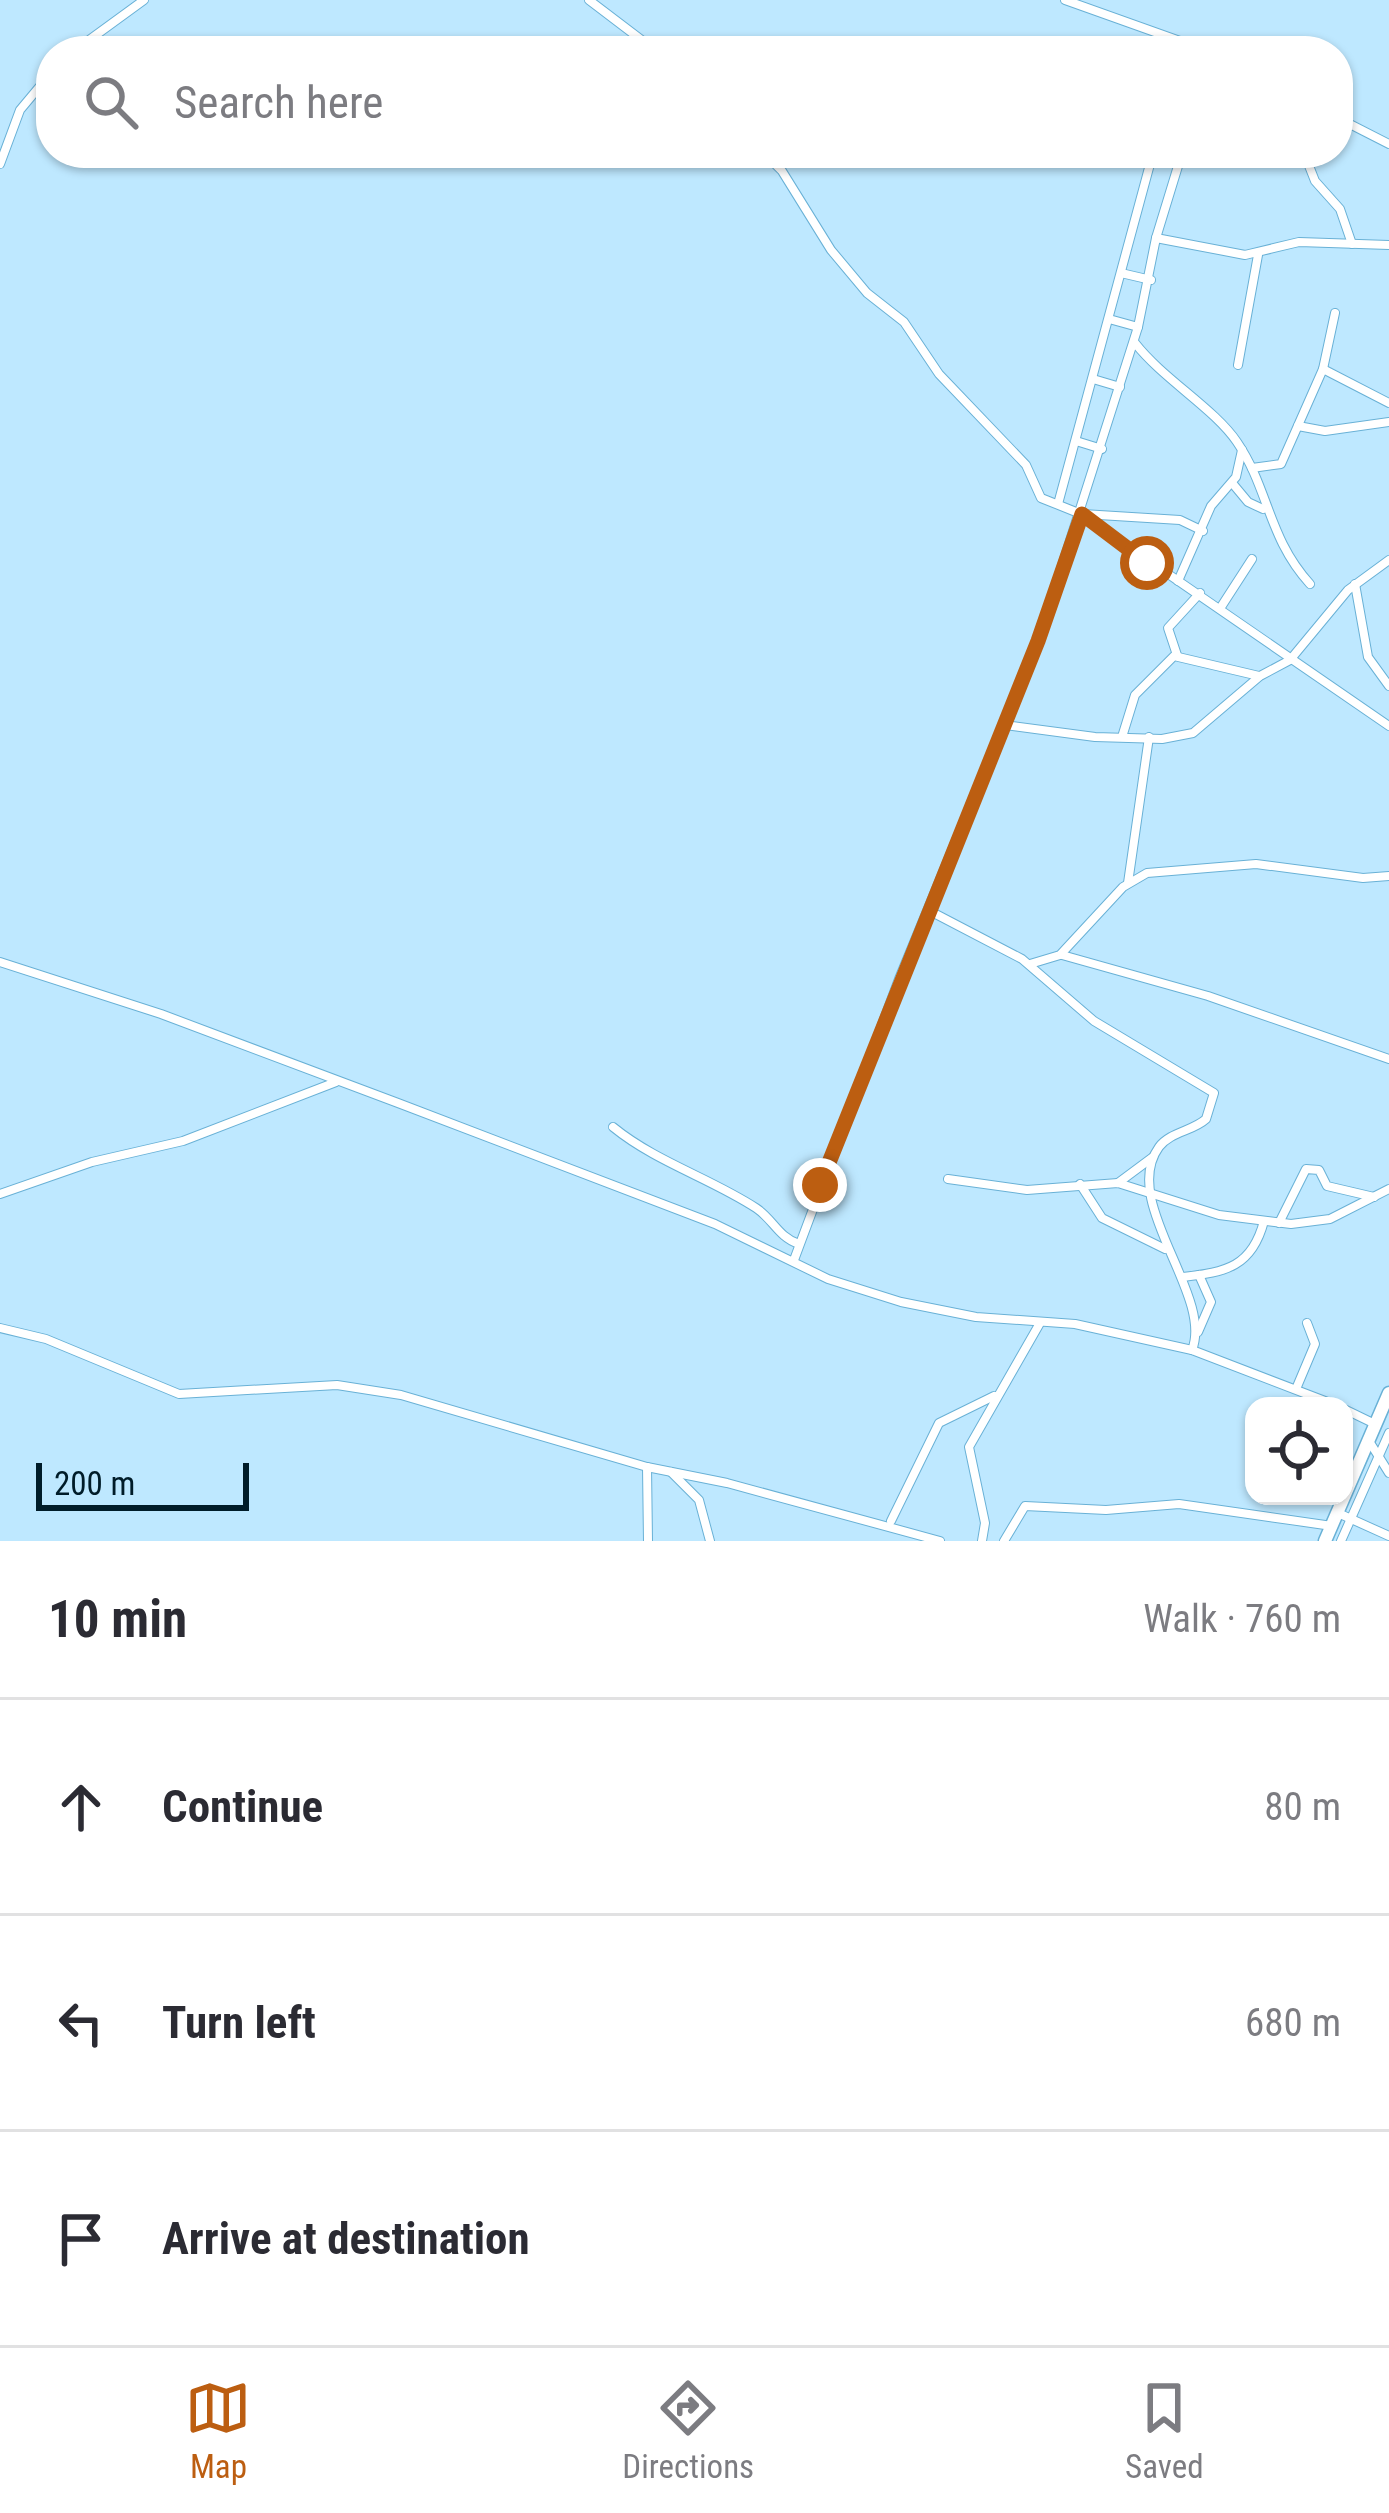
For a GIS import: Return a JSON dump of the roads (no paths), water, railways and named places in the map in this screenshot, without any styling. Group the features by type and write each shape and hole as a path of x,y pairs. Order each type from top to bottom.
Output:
{"highway":[{"path":"1325,1541 1389,1393"}],"street":[{"path":"95,36 144,0"},
{"path":"589,0 636,36"},
{"path":"1065,0 1166,36"},
{"path":"0,164 20,110 36,91"},
{"path":"1353,126 1389,144"},
{"path":"778,168 830,250 867,292 904,322 947,385 1026,465 1034,490 1082,514 1222,607 1290,660 1389,726"},
{"path":"1058,504 1149,168"},
{"path":"794,1260 928,910 1005,725 1082,514 1151,280 1156,238 1177,168"},
{"path":"1311,168 1318,185 1340,209 1352,245"},
{"path":"1156,238 1258,255 1299,242 1389,244"},
{"path":"1238,365 1258,255"},
{"path":"1121,273 1151,280"},
{"path":"1252,468 1281,464 1323,369 1335,313"},
{"path":"1109,319 1138,327"},
{"path":"1134,341 1242,450 1286,556 1310,584"},
{"path":"1323,369 1389,403"},
{"path":"1093,379 1120,387"},
{"path":"1298,426 1332,431 1389,422"},
{"path":"1076,441 1102,449"},
{"path":"1178,581 1211,506 1233,484 1242,450"},
{"path":"1233,484 1248,502 1264,509"},
{"path":"1064,487 1085,496"},
{"path":"1082,514 1180,520 1203,531"},
{"path":"1222,607 1252,559"},
{"path":"1005,725 1122,737 1175,737 1206,727 1260,676 1290,660 1355,584 1389,560"},
{"path":"1355,584 1368,658 1389,686"},
{"path":"1177,655 1168,628 1200,593"},
{"path":"1122,737 1135,694 1177,655"},
{"path":"1177,655 1260,676"},
{"path":"1128,883 1149,737"},
{"path":"1030,964 1060,955 1128,883 1147,873 1240,864 1363,878 1389,876"},
{"path":"928,910 1030,964 1094,1021 1214,1094 1201,1125 1168,1139 1118,1183"},
{"path":"1060,955 1208,996 1389,1059"},
{"path":"0,962 161,1014 715,1224 828,1279 901,1302 1080,1325 1192,1351 1316,1397"},
{"path":"0,1195 92,1162 170,1145 338,1081"},
{"path":"613,1127 681,1170 758,1209 782,1237 799,1244"},
{"path":"1154,1156 1153,1191 1167,1250 1183,1277 1198,1334"},
{"path":"1279,1223 1306,1169 1319,1170 1328,1186 1374,1197"},
{"path":"948,1179 1028,1190 1118,1183 1219,1216 1279,1223 1330,1219 1389,1190"},
{"path":"1080,1184 1102,1219 1167,1250"},
{"path":"1183,1277 1242,1263 1254,1249 1264,1222"},
{"path":"1192,1351 1211,1303 1198,1275"},
{"path":"982,1541 985,1523 969,1450 1040,1322"},
{"path":"1296,1389 1315,1344 1307,1323"},
{"path":"0,1328 46,1339 179,1394 347,1385 401,1395 647,1467 940,1541"},
{"path":"891,1521 939,1423 997,1395"},
{"path":"1353,1413 1376,1424"},
{"path":"1340,1541 1389,1433"},
{"path":"1369,1440 1389,1473"},
{"path":"647,1467 648,1541"},
{"path":"670,1470 699,1500 710,1541"},
{"path":"1004,1541 1015,1514 1025,1506 1106,1510 1179,1504 1353,1520 1389,1536"}]}
